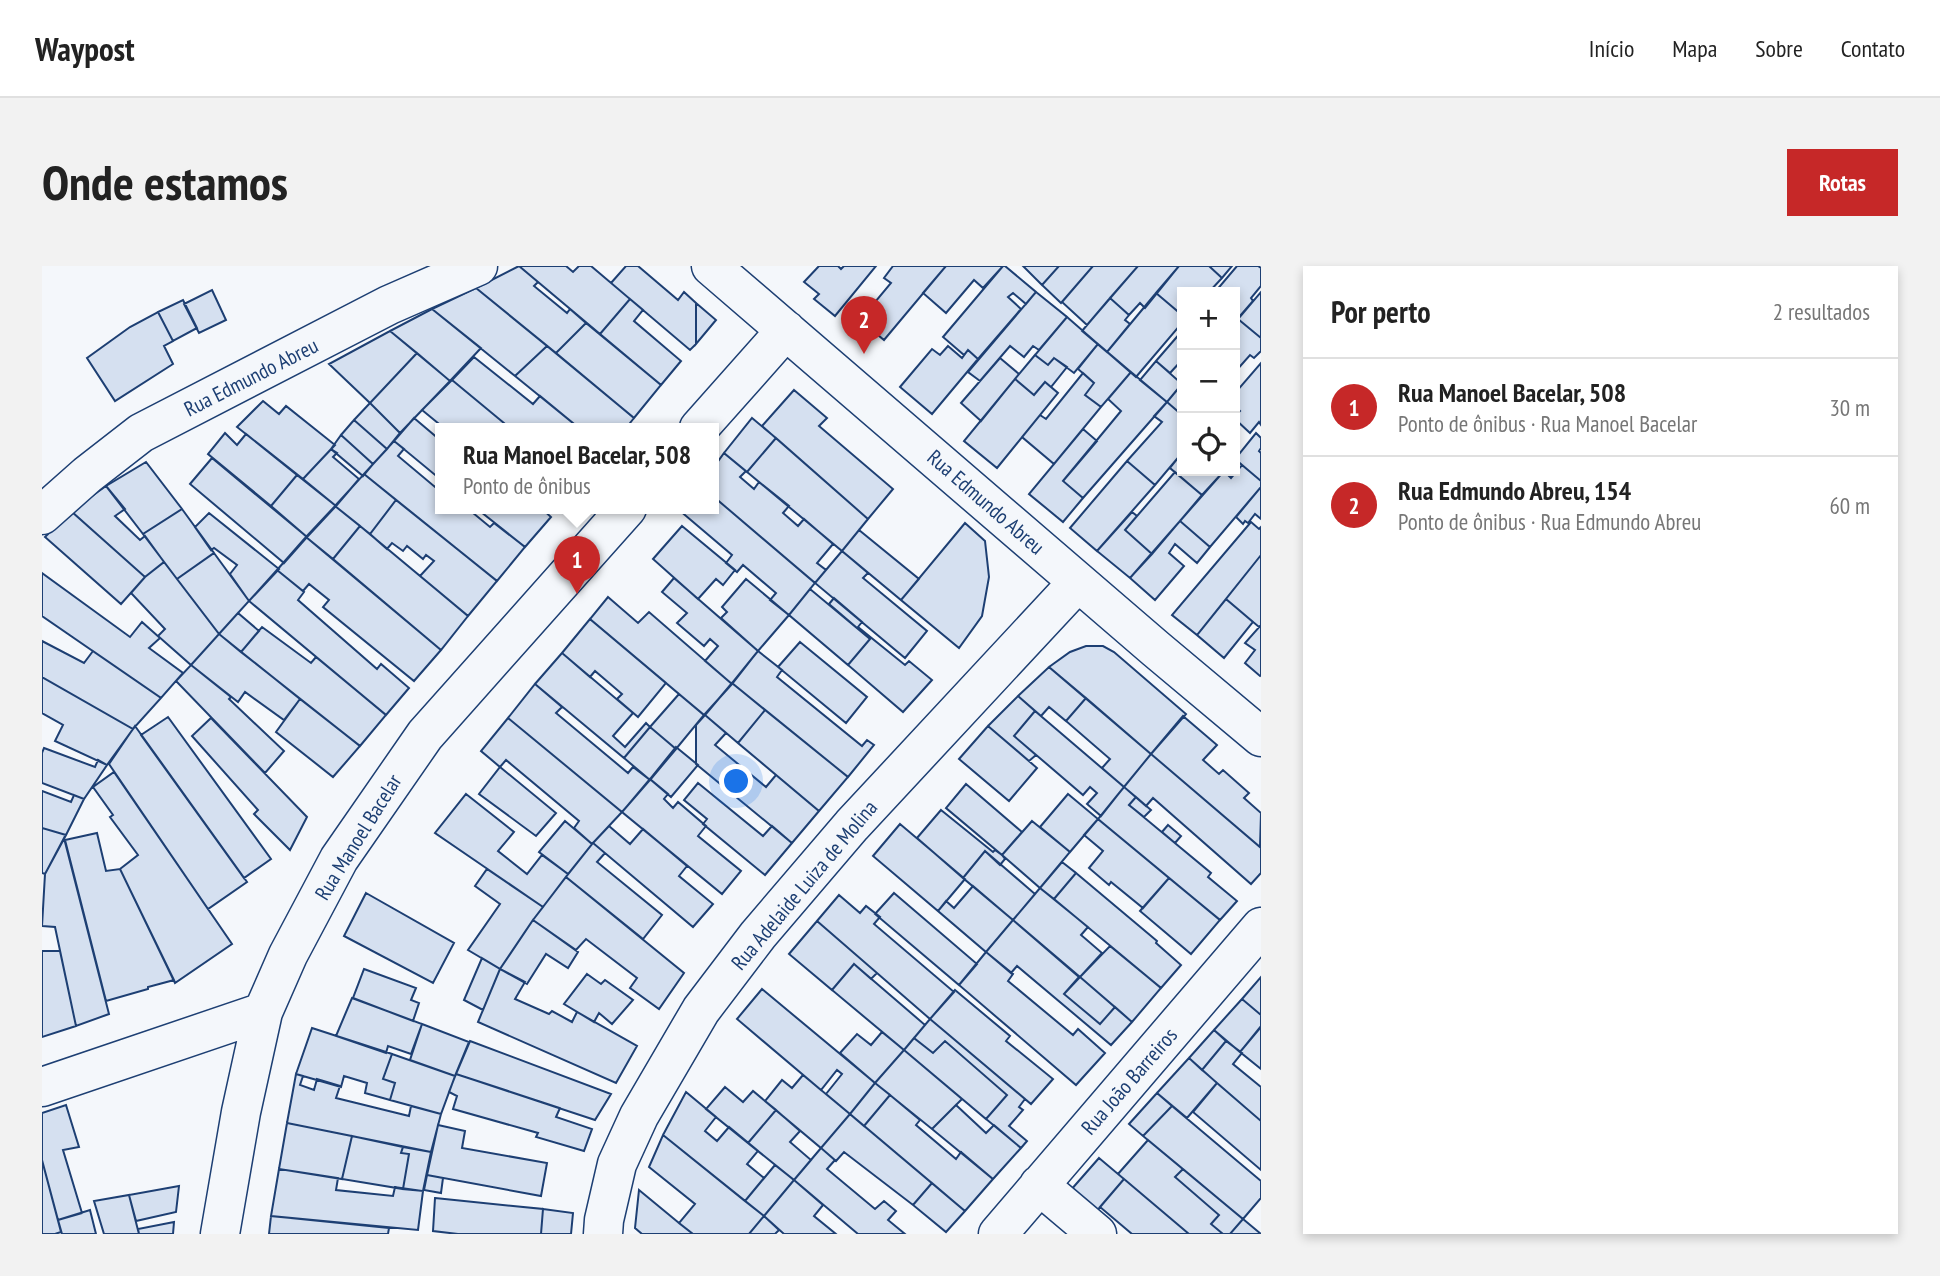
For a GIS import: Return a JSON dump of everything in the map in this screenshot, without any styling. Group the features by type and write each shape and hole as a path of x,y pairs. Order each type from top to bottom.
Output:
{"street":[{"name":"Rua Edmundo Abreu","path":"42,515 87,475 141,433 389,305 478,266"},
{"name":"Rua Edmundo Abreu","path":"711,266 1261,737"},
{"path":"703,423 786,330"},
{"name":"Rua Manoel Bacelar","path":"220,1234 241,1112 263,1012 288,955 339,859 425,735 622,514"},
{"name":"Rua Adelaide Luiza de Molina","path":"603,1234 617,1164 639,1116 701,1010 758,935 852,825 1078,582"},
{"name":"Rua João Barreiros","path":"998,1234 1261,927"},
{"path":"42,1087 263,1012"},
{"path":"1039,1185 1097,1234"}],"building":[{"path":"519,266 566,266 573,272 579,266 591,266 630,299 600,334"},
{"path":"519,266 538,282 534,286 567,313 570,309 586,323 556,353 476,288"},
{"path":"626,266 638,266 678,300 684,292 696,303 696,344 690,350 611,283"},
{"path":"819,266 838,266 841,269 844,266 876,266 835,316 814,299 819,294 804,282"},
{"path":"893,266 946,266 884,340 860,320 891,283 884,278"},
{"path":"946,266 1003,266 983,288 974,280 946,313 923,293"},
{"path":"1003,266 1036,292 1026,304 1013,293 1008,297 1021,309 978,359 968,350 964,355 943,337"},
{"path":"1023,266 1059,266 1042,285"},
{"path":"1059,266 1093,266 1061,303 1042,285"},
{"path":"1093,266 1138,266 1087,325 1062,302"},
{"path":"1138,266 1179,266 1145,308 1140,303 1129,315 1110,298"},
{"path":"1179,266 1209,266 1222,278 1214,287 1177,287 1177,311 1156,293"},
{"path":"1209,266 1232,266 1222,278"},
{"path":"1237,266 1261,268 1261,286 1240,316 1240,287 1219,287"},
{"path":"476,288 547,346 515,376 432,309"},
{"path":"212,290 226,320 199,333 184,304"},
{"path":"1036,292 1067,317 1039,350 1033,346 1024,357 1010,346 980,381 968,372"},
{"path":"1261,292 1261,338 1240,321 1240,317"},
{"path":"1156,293 1177,311 1177,329 1136,377 1107,352"},
{"path":"1110,298 1129,315 1125,320 1130,324 1107,352 1082,331"},
{"path":"630,299 643,310 634,321 681,361 661,385 600,334"},
{"path":"183,300 197,328 173,341 158,312"},
{"path":"696,303 716,320 696,344"},
{"path":"432,309 481,348 450,381 390,331"},
{"path":"158,312 173,341 164,346 173,364 115,401 87,358 130,327"},
{"path":"1067,317 1098,344 1074,373 1054,358 1048,365 1035,355"},
{"path":"1240,321 1261,338 1261,351 1254,358 1250,355 1240,366"},
{"path":"586,323 661,385 634,418 556,353"},
{"path":"390,331 417,353 370,403 329,364"},
{"path":"1177,337 1177,365 1170,373 1156,361"},
{"path":"1098,344 1131,372 1101,407 1085,395 1094,383 1078,369"},
{"path":"547,346 634,418 630,423 573,423 515,376"},
{"path":"948,346 962,358 968,350 978,359 932,414 900,387 932,349 940,355"},
{"path":"417,353 450,381 400,433 370,403"},
{"path":"1035,355 1048,365 1054,358 1067,367 1051,387 1045,382 1034,395 1015,379"},
{"path":"474,357 533,404 540,396 573,423 504,423 452,380"},
{"path":"1000,358 1019,374 981,421 961,403"},
{"path":"1156,361 1177,380 1177,390 1167,402 1140,380"},
{"path":"1261,363 1261,425 1259,422 1250,433 1240,424 1240,387"},
{"path":"1131,372 1167,402 1083,498 1063,481 1121,411 1108,399"},
{"path":"1083,373 1094,383 1085,395 1101,407 1054,464 1022,437 1040,415 1046,419"},
{"path":"1015,379 1034,395 1045,382 1058,393 997,468 964,441"},
{"path":"452,380 504,423 438,423 422,410"},
{"path":"794,390 827,418 819,426 893,489 868,519 762,426"},
{"path":"1177,390 1177,411 1167,402"},
{"path":"263,401 279,414 286,406 335,445 303,479 237,427"},
{"path":"1167,402 1177,411 1177,459 1155,485 1127,461 1162,422 1154,416"},
{"path":"370,403 400,433 387,449 354,420"},
{"path":"414,418 435,436 435,475 394,441"},
{"path":"752,418 776,438 747,472 724,453"},
{"path":"354,420 387,449 373,464 341,435"},
{"path":"1083,429 1097,441 1063,481 1083,498 1063,522 1029,494"},
{"path":"225,433 237,445 246,434 297,475 271,506 208,454"},
{"path":"1256,433 1261,438 1261,481 1240,463 1240,453"},
{"path":"341,435 373,464 363,476 331,449"},
{"path":"776,438 868,519 842,551 747,472"},
{"path":"394,441 404,449 398,456 435,487 435,514 474,514 490,527 494,523 525,547 497,581 364,474"},
{"path":"331,449 337,453 333,457 359,479 336,506 303,479"},
{"path":"724,453 746,471 740,477 754,489 759,482 789,506 783,513 798,526 804,519 833,544 817,563 826,570 815,583 719,501 719,460"},
{"path":"212,458 307,537 284,563 190,484"},
{"path":"1177,459 1177,474 1170,468"},
{"path":"1127,461 1155,485 1097,551 1070,528"},
{"path":"146,462 182,509 143,534 106,486"},
{"path":"1242,465 1261,481 1261,487 1210,547 1180,521 1220,476 1240,476"},
{"path":"1175,472 1202,495 1152,554 1125,530"},
{"path":"364,474 396,500 370,534 335,506"},
{"path":"297,475 336,506 307,537 271,506"},
{"path":"1179,476 1219,476 1202,495"},
{"path":"106,486 125,509 115,516 140,540 145,536 164,562 145,577 71,511"},
{"path":"1261,487 1261,519 1255,514 1248,523 1245,521 1243,524 1236,517"},
{"path":"396,500 497,581 468,616 420,576 434,561 426,555 423,559 407,546 403,551 392,543 387,549 370,534"},
{"path":"719,501 815,583 789,615 770,600 776,593 743,565 737,572 726,563 732,555 684,514 719,514"},
{"path":"335,506 360,526 333,559 306,537"},
{"path":"182,509 214,553 177,579 143,534"},
{"path":"71,511 145,577 121,604 45,537"},
{"path":"1132,512 1137,516 1125,530 1152,554 1130,578 1097,551"},
{"path":"209,513 279,569 249,601 230,574 237,565 214,548 211,550 195,527"},
{"path":"484,514 548,514 551,517 525,547"},
{"path":"1180,521 1210,547 1197,563 1175,544 1169,553 1184,566 1155,600 1130,578"},
{"path":"1251,522 1259,529 1261,527 1261,555 1197,635 1172,615"},
{"path":"965,523 985,541 989,577 982,616 959,648 901,600"},
{"path":"360,526 468,616 441,650 333,559"},
{"path":"682,526 735,570 723,585 716,579 698,599 653,559"},
{"path":"859,530 919,579 901,600 842,551"},
{"path":"306,537 441,650 414,681 323,607 329,600 309,584 303,591 277,570"},
{"path":"842,551 868,573 863,578 927,631 905,658 815,583"},
{"path":"214,553 249,601 219,634 177,579"},
{"path":"1261,555 1261,625 1259,627 1226,599"},
{"path":"164,562 219,634 191,665 158,636 165,629 131,593"},
{"path":"277,570 304,592 298,600 377,669 381,664 409,688 386,715 249,601"},
{"path":"42,573 130,637 142,622 160,638 149,648 183,673 161,698 42,616"},
{"path":"674,578 758,651 732,684 705,661 718,646 710,639 704,646 677,623 687,613 662,592"},
{"path":"746,579 789,615 758,651 721,618 727,612 722,607"},
{"path":"810,589 870,639 848,665 789,615"},
{"path":"608,597 638,623 649,612 732,684 704,715 590,619"},
{"path":"834,598 862,622 858,627 905,665 909,661 932,680 903,712 848,665 870,639 829,604"},
{"path":"1226,599 1253,622 1224,658 1197,635"},
{"path":"238,613 259,631 241,652 219,634"},
{"path":"590,619 666,683 638,717 617,699 622,694 595,671 590,677 562,653"},
{"path":"1261,625 1260,676 1245,663 1255,650 1245,643"},
{"path":"262,627 311,663 316,657 386,715 360,746 241,652"},
{"path":"219,634 300,699 284,720 245,692 238,702 191,665"},
{"path":"42,641 84,663 93,651 161,698 133,729 42,677"},
{"path":"800,642 867,697 846,723 778,667"},
{"path":"1086,646 1103,646 1114,652 1186,714 1151,754 1049,667 1070,652"},
{"path":"758,651 782,670 777,677 862,746 867,740 874,745 848,777 732,683"},
{"path":"562,653 633,713 613,736 625,747 646,723 650,727 624,758 535,684"},
{"path":"191,665 231,697 229,699 284,751 265,773 176,681"},
{"path":"1049,667 1086,698 1066,721 1049,707 1041,716 1018,696"},
{"path":"42,677 133,729 107,765 55,741 63,725 42,713"},
{"path":"732,683 765,710 738,743 705,715"},
{"path":"535,684 562,707 556,713 628,773 633,767 650,780 622,812 508,718"},
{"path":"679,694 704,715 676,749 650,727"},
{"path":"1018,696 1035,711 1014,736 1036,755 1029,761 988,726"},
{"path":"1086,698 1151,754 1124,787 1102,768 1110,759 1066,721"},
{"path":"300,699 360,746 333,777 276,732"},
{"path":"765,710 848,777 819,811 738,743"},
{"path":"1035,711 1124,787 1101,816 1087,804 1097,793 1090,787 1083,795 1014,736"},
{"path":"705,715 726,733 715,745 766,787 776,775 819,811 792,843 696,764 696,725"},
{"path":"1183,716 1217,745 1203,760 1219,774 1223,770 1249,793 1244,798 1261,813 1260,847 1151,754"},
{"path":"168,717 271,859 244,878 141,735"},
{"path":"211,718 307,817 290,850 254,814 258,810 192,736"},
{"path":"508,718 622,812 592,844 574,828 579,821 506,760 500,767 481,751"},
{"path":"135,726 247,882 208,909 109,764"},
{"path":"988,726 1037,768 1009,801 959,759"},
{"path":"650,727 676,749 650,780 624,758"},
{"path":"676,747 698,765 671,797 650,779"},
{"path":"44,748 95,767 98,760 107,765 84,799 42,783"},
{"path":"1151,754 1261,848 1261,873 1251,884 1153,798 1146,806 1124,787"},
{"path":"500,767 556,813 536,836 479,794"},
{"path":"114,772 232,944 175,983 120,869 138,855 110,817 113,815 93,787"},
{"path":"650,779 668,794 664,799 673,808 678,802 706,826 698,836 741,871 722,894 622,812"},
{"path":"698,783 763,836 772,826 792,843 765,875 703,824 707,819 684,800"},
{"path":"966,784 1022,832 1002,855 946,808"},
{"path":"1124,787 1136,797 1129,805 1211,873 1208,877 1237,901 1220,920 1098,819"},
{"path":"42,791 71,802 74,795 84,799 66,835 42,828"},
{"path":"466,794 514,832 498,851 527,874 542,855 568,874 543,907 435,833"},
{"path":"1068,794 1098,819 1070,852 1040,827"},
{"path":"1136,797 1151,810 1144,817 1129,805"},
{"path":"941,810 993,852 995,850 1002,855 1005,859 1000,865 985,851 963,878 917,838"},
{"path":"1098,819 1169,878 1143,908 1089,868 1103,851 1084,835"},
{"path":"565,821 592,844 568,874 539,852"},
{"path":"1032,821 1070,852 1040,888 1002,855"},
{"path":"900,824 965,879 938,911 873,856"},
{"path":"1168,825 1181,836 1175,843 1162,832"},
{"path":"609,826 630,844 643,829 687,866 679,876 713,904 693,927 593,843"},
{"path":"42,828 66,835 45,874 42,873"},
{"path":"97,833 106,871 120,869 174,980 106,1001 65,840"},
{"path":"64,838 109,1014 76,1026 55,927 42,926 45,874"},
{"path":"593,843 605,853 597,862 662,915 643,939 566,877"},
{"path":"985,851 1035,894 1013,920 963,878"},
{"path":"1062,862 1076,873 1054,899 1040,888"},
{"path":"487,869 543,907 500,969 468,950 500,904 475,886"},
{"path":"1076,873 1157,941 1156,943 1181,965 1161,988 1054,899"},
{"path":"566,877 684,973 659,1009 630,988 637,978 586,939 576,950 533,920"},
{"path":"1169,878 1220,920 1191,954 1140,911"},
{"path":"973,886 1013,920 986,952 938,911 946,901 954,908"},
{"path":"1040,888 1088,927 1081,935 1102,953 1080,977 1013,920"},
{"path":"366,893 454,943 433,983 344,936"},
{"path":"894,893 977,964 959,985 875,914"},
{"path":"839,895 860,913 866,906 880,917 874,924 954,992 930,1019 817,921"},
{"path":"533,920 578,952 568,968 546,954 527,984 500,969"},
{"path":"1013,920 1079,977 1064,994 1100,1024 1115,1007 1132,1022 1111,1045 1017,966 1011,973 986,952"},
{"path":"817,921 877,973 871,979 854,964 832,990 789,954"},
{"path":"1110,946 1161,988 1132,1022 1080,977"},
{"path":"42,951 60,951 76,1026 42,1037"},
{"path":"986,952 1013,974 1008,981 1073,1035 1078,1029 1105,1053 1076,1085 959,985"},
{"path":"482,958 500,969 483,1010 464,1000"},
{"path":"854,964 925,1025 904,1050 832,990"},
{"path":"364,969 416,988 411,1000 419,1003 413,1021 353,998"},
{"path":"500,969 525,982 515,999 549,1014 552,1011 572,1022 577,1012 637,1046 616,1083 478,1022"},
{"path":"587,974 601,984 605,980 633,1000 612,1024 599,1013 594,1022 564,1004"},
{"path":"1080,977 1115,1007 1100,1024 1064,994"},
{"path":"1261,977 1261,1015 1242,999"},
{"path":"762,989 875,1083 850,1114 826,1094 842,1074 837,1070 821,1090 737,1019"},
{"path":"955,990 1010,1036 1006,1041 1053,1079 1031,1104 930,1019"},
{"path":"352,998 422,1024 411,1054 388,1046 386,1053 336,1036"},
{"path":"1242,999 1261,1015 1261,1027 1240,1052 1214,1030"},
{"path":"930,1019 1025,1099 1019,1107 1023,1110 1009,1126 1027,1141 1021,1148 986,1119 1007,1095 945,1041 933,1053 914,1038"},
{"path":"422,1024 469,1042 455,1076 410,1060"},
{"path":"1261,1026 1261,1069 1240,1052"},
{"path":"312,1028 392,1054 383,1079 395,1083 390,1100 365,1093 367,1083 344,1076 341,1087 296,1074"},
{"path":"1214,1030 1226,1041 1202,1070 1189,1058"},
{"path":"882,1032 904,1050 875,1083 840,1053 857,1034 871,1045"},
{"path":"914,1038 933,1053 945,1041 1007,1095 986,1119 904,1050"},
{"path":"470,1041 611,1094 595,1120 456,1074"},
{"path":"1226,1041 1242,1053 1233,1064 1261,1087 1261,1121 1202,1070"},
{"path":"904,1050 962,1099 932,1129 875,1083"},
{"path":"392,1054 455,1076 441,1114 390,1100 395,1083 383,1079"},
{"path":"1189,1058 1217,1083 1187,1118 1157,1093"},
{"path":"296,1074 303,1076 300,1085 314,1090 317,1079 340,1086 336,1098 409,1116 411,1106 441,1114 431,1152 287,1123"},
{"path":"456,1074 560,1108 556,1117 592,1129 584,1151 536,1137 538,1133 453,1109 457,1096 449,1092"},
{"path":"803,1075 850,1114 821,1148 765,1101 782,1080 792,1088"},
{"path":"875,1083 890,1095 864,1126 850,1114"},
{"path":"1217,1083 1261,1121 1261,1170 1193,1112"},
{"path":"725,1087 743,1102 753,1091 776,1110 748,1143 706,1109"},
{"path":"686,1092 716,1117 705,1131 717,1141 729,1127 758,1151 747,1164 764,1178 745,1201 663,1135"},
{"path":"1157,1093 1172,1106 1143,1136 1129,1124"},
{"path":"890,1095 920,1120 916,1125 956,1159 961,1152 993,1179 965,1211 864,1126"},
{"path":"66,1105 79,1147 63,1150 82,1213 58,1220 42,1160 42,1113"},
{"path":"956,1105 986,1133 994,1125 1021,1148 993,1179 932,1129"},
{"path":"1172,1106 1261,1181 1261,1198 1243,1219 1143,1136"},
{"path":"776,1110 800,1131 790,1142 811,1160 794,1180 748,1143"},
{"path":"850,1114 932,1183 913,1205 844,1152 836,1161 821,1148"},
{"path":"287,1123 352,1136 342,1179 279,1169"},
{"path":"438,1125 465,1131 462,1148 547,1163 541,1196 427,1175"},
{"path":"663,1135 764,1216 749,1234 693,1234 679,1223 695,1204 649,1167"},
{"path":"352,1136 403,1147 401,1153 409,1154 403,1189 342,1179"},
{"path":"1148,1140 1183,1169 1175,1177 1219,1215 1211,1224 1223,1234 1189,1234 1118,1174"},
{"path":"403,1147 431,1152 423,1191 403,1189 409,1154 401,1153"},
{"path":"821,1148 835,1160 827,1169 875,1209 884,1201 896,1211 888,1220 905,1234 858,1234 794,1180"},
{"path":"1099,1158 1124,1179 1095,1213 1070,1191"},
{"path":"42,1160 61,1232 55,1234 42,1234"},
{"path":"775,1165 794,1180 764,1216 745,1201"},
{"path":"279,1169 338,1178 336,1190 393,1196 395,1187 423,1191 418,1230 271,1216"},
{"path":"1183,1169 1243,1219 1230,1234 1223,1234 1211,1224 1219,1215 1175,1177"},
{"path":"427,1175 443,1178 441,1193 424,1190"},
{"path":"1124,1179 1189,1234 1132,1234 1100,1207"},
{"path":"794,1180 823,1205 814,1216 836,1234 784,1234 764,1216"},
{"path":"932,1183 965,1211 946,1232 913,1205"},
{"path":"179,1186 176,1212 136,1221 129,1195"},
{"path":"639,1190 693,1234 642,1234 635,1228"},
{"path":"129,1195 139,1234 104,1234 94,1201"},
{"path":"435,1198 543,1209 541,1234 458,1234 433,1231"},
{"path":"543,1209 573,1213 571,1234 541,1234"},
{"path":"90,1210 96,1234 62,1234 58,1220"},
{"path":"271,1216 389,1228 388,1234 269,1234"},
{"path":"764,1216 779,1230 775,1234 749,1234"},
{"path":"1243,1219 1261,1234 1230,1234"},
{"path":"174,1222 173,1234 139,1234 138,1229"}],"place":[{"name":"Rua Edmundo Abreu, 154","path":"864,354"},
{"name":"Rua Manoel Bacelar, 508","path":"577,594"}]}
